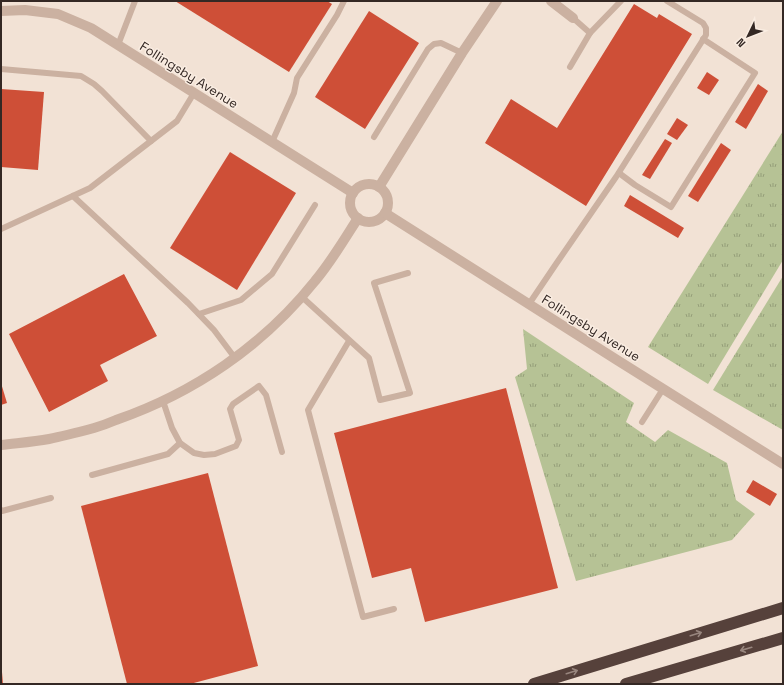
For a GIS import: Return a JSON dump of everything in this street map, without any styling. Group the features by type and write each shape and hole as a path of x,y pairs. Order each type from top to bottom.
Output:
{"highway":[{"path":"534,684 783,608"},
{"path":"626,684 783,638"}],"street":[{"path":"379,187 497,1"},
{"path":"551,1 573,18"},
{"name":"Follingsby Avenue","path":"1,11 25,10 58,14 91,28 353,193"},
{"path":"371,184 384,191 388,206 380,218 374,222 366,222 354,215 350,201 353,193 357,188 371,184"},
{"name":"Follingsby Avenue","path":"385,212 783,464"},
{"path":"1,445 49,439 94,428 139,412 181,393 222,368 265,334 293,307 336,254 358,218"}],"lane":[{"path":"118,45 135,1"},
{"path":"272,142 294,93 298,78 344,1"},
{"path":"570,67 590,33 621,1"},
{"path":"529,304 619,173 706,34 706,28 703,23 667,1"},
{"path":"573,18 590,33"},
{"path":"619,173 635,185 671,207 743,93 755,72 703,39"},
{"path":"374,137 428,50 434,44 441,43 462,54"},
{"path":"1,69 81,76 102,90 151,141"},
{"path":"1,229 90,188 177,121 194,93"},
{"path":"73,196 199,314 214,330 235,358"},
{"path":"199,314 241,300 272,274 315,205"},
{"path":"302,297 369,358 380,400 410,392 374,283 408,273"},
{"path":"349,341 308,410 363,617 394,609"},
{"path":"163,401 172,428 180,443 194,453 204,455 215,454 236,446 239,440 230,409 233,404 259,386 266,395 282,452"},
{"path":"642,422 663,389"},
{"path":"92,475 168,454 180,443"},
{"path":"1,510 2,511 51,498"}],"green space":[{"path":"783,131 783,260 708,384 648,347"},
{"path":"783,276 783,430 713,390"},
{"path":"523,329 634,403 626,422 655,442 668,430 727,463 736,500 755,514 732,540 576,581 515,377 527,369"}],"building":[{"path":"175,1 327,1 332,4 289,72"},
{"path":"634,4 657,18 659,14 692,34 586,206 485,143 511,99 557,128"},
{"path":"369,11 419,43 365,129 315,97"},
{"path":"707,72 719,80 709,95 697,88"},
{"path":"758,84 768,91 746,129 735,122"},
{"path":"1,89 44,92 38,170 1,167"},
{"path":"677,118 688,125 677,140 667,134"},
{"path":"665,139 672,143 650,179 642,175"},
{"path":"721,143 731,150 698,202 688,196"},
{"path":"230,152 296,193 237,290 170,248"},
{"path":"630,195 684,228 678,238 624,206"},
{"path":"124,274 157,336 100,365 108,381 49,412 9,334"},
{"path":"1,383 7,403 1,405"},
{"path":"506,388 558,588 425,622 411,568 372,578 334,433"},
{"path":"208,473 258,666 190,684 127,684 81,506"},
{"path":"753,480 777,494 770,506 746,492"},
{"path":"2,672 3,684 1,684"}]}
